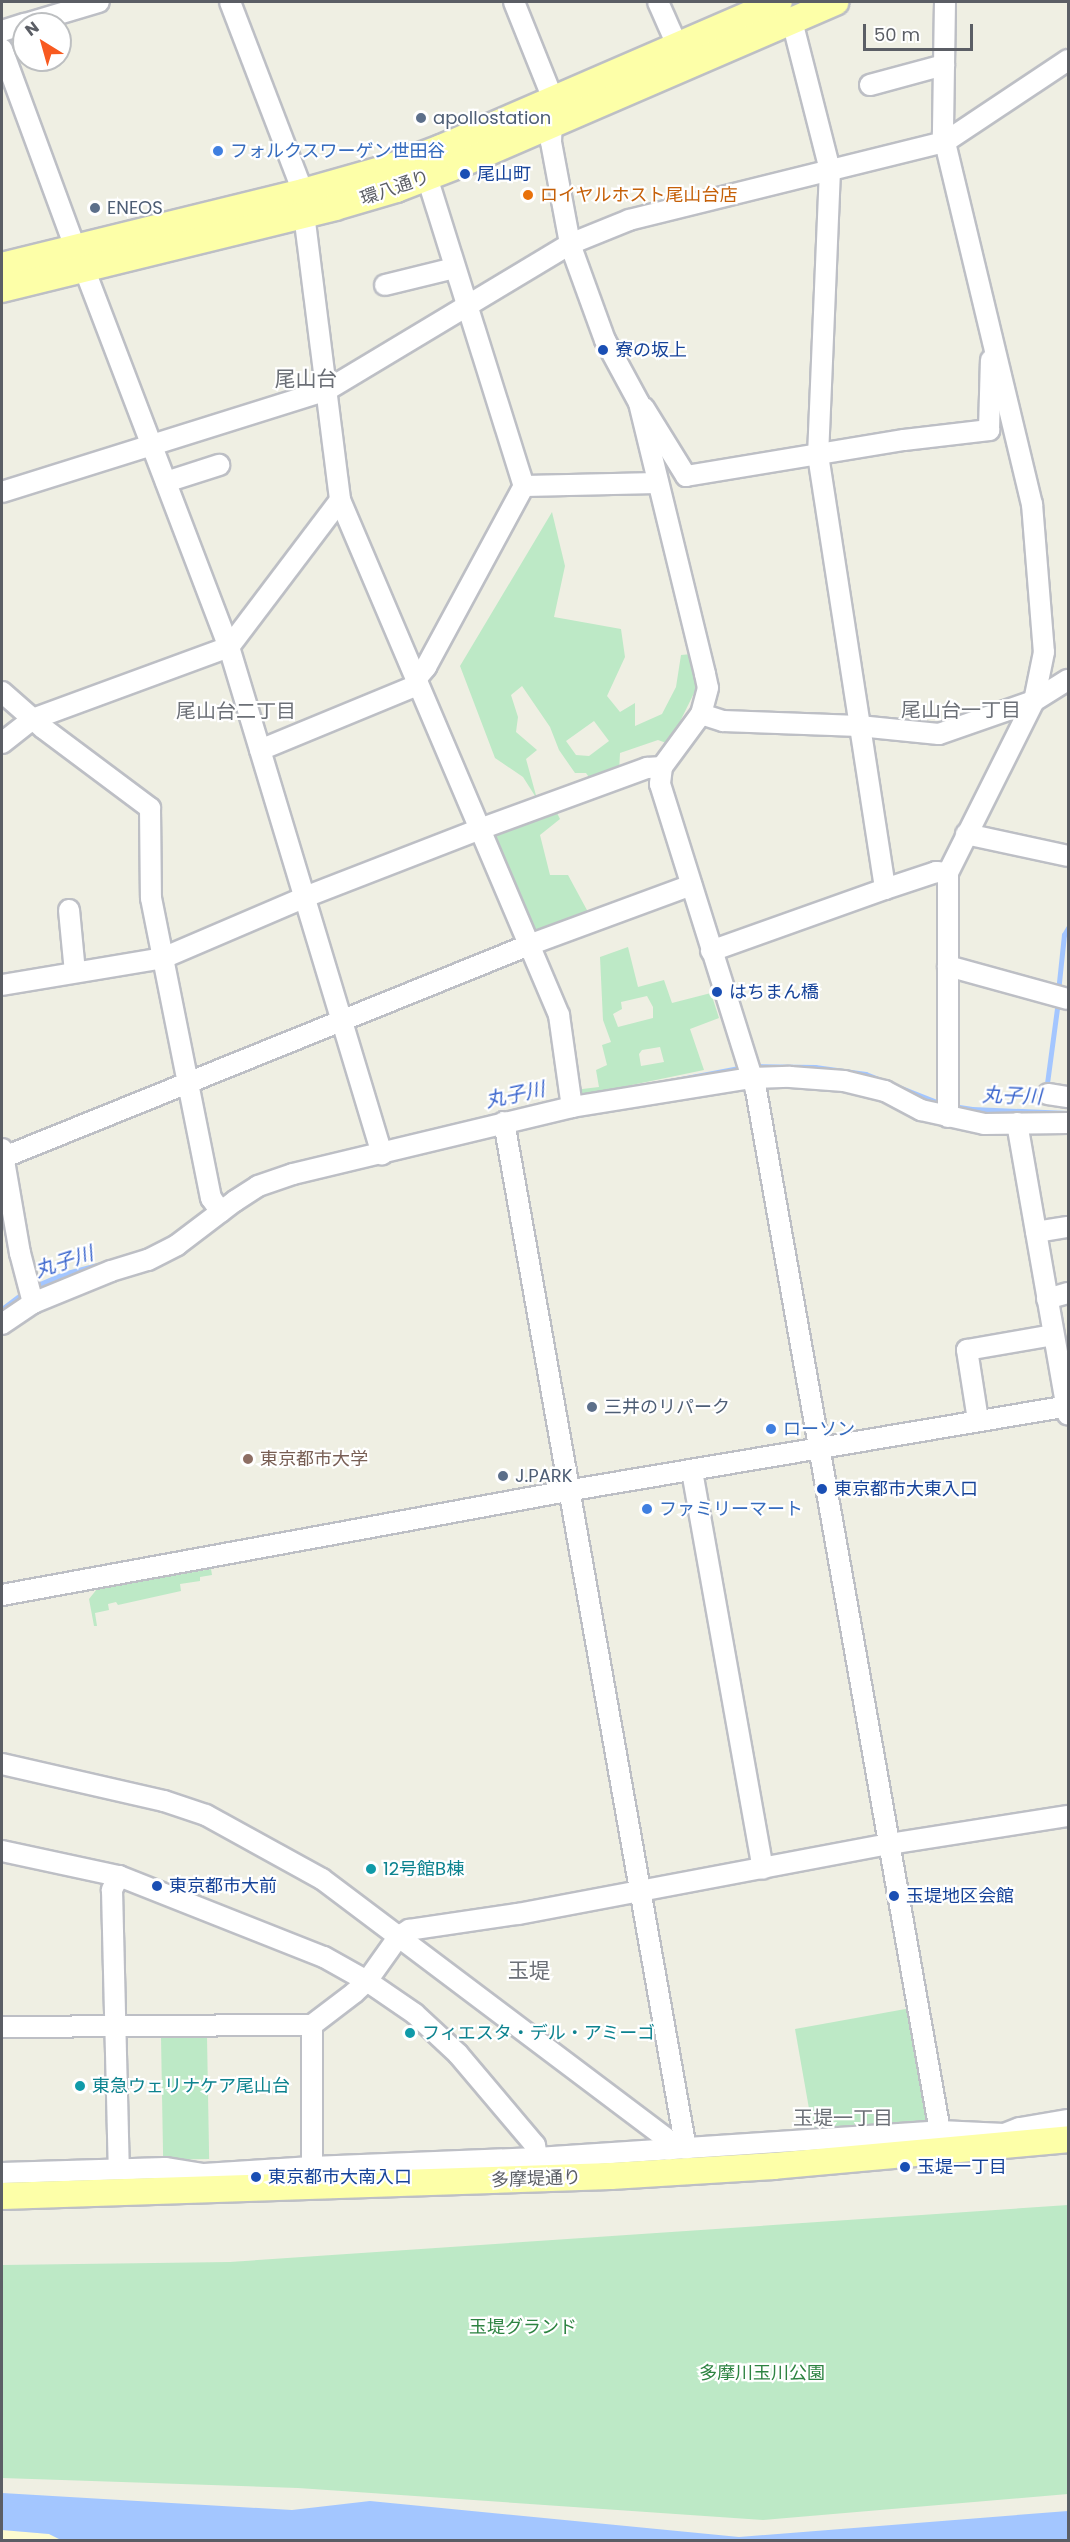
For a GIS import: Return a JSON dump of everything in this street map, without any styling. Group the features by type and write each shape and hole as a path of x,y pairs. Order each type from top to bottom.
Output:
{"main road":[{"name":"環八通り","path":"2,289 80,258 303,203 414,159 677,45 785,11 835,2"},
{"name":"環八通り","path":"303,203 366,198 427,177 551,125 785,11"},
{"name":"環八通り","path":"2,266 80,258"},
{"name":"多摩堤通り","path":"2,2196 204,2182 611,2176 774,2166 1004,2140 1068,2139"}],"street":[{"path":"65,12 99,2"},
{"path":"230,2 303,203 340,500 559,1015 570,1097"},
{"path":"514,2 553,99 551,142 570,244 605,340 635,394 686,476 904,440 989,430 991,360 992,353 996,351"},
{"path":"658,2 677,45"},
{"path":"945,2 945,142 1032,504 1044,652 1034,701 948,873 950,1085 948,1117"},
{"path":"785,11 830,170 818,455 885,889"},
{"path":"2,49 230,647 380,1146"},
{"path":"2,492 327,390 570,244 629,220 945,142 1068,60"},
{"path":"870,85 944,65"},
{"path":"260,750 417,682 524,486 465,305 427,177"},
{"path":"385,285 454,268"},
{"path":"635,394 708,688 701,714 662,767 660,784 750,1071 820,1448 940,2131"},
{"path":"166,483 219,465"},
{"path":"524,486 658,483"},
{"path":"2,742 33,719 230,647 340,500"},
{"path":"701,714 723,721 859,726 939,734 1034,701 1068,680"},
{"path":"2,692 33,719 150,808 151,898 187,1082 217,1206"},
{"path":"2,985 163,958 305,897 480,829 647,768 662,767"},
{"path":"966,834 1068,856"},
{"path":"711,951 936,872 948,873"},
{"path":"30,1292 2,1155 529,945 691,885"},
{"path":"69,910 75,972"},
{"path":"948,966 1068,999"},
{"path":"2,1324 30,1292 148,1260 177,1245 217,1206 258,1186 380,1146 504,1122 570,1097 750,1071 844,1081 885,1091 921,1110 984,1124 1068,1124"},
{"path":"1048,1094 1068,1097"},
{"path":"504,1122 641,1891 677,2150"},
{"path":"2,1595 570,1491 978,1420 1068,1409 1017,1123"},
{"path":"1036,1232 1068,1227"},
{"path":"1047,1299 1068,1293"},
{"path":"978,1420 967,1350 1053,1335"},
{"path":"692,1471 763,1869"},
{"path":"2,1764 164,1800 206,1815 322,1879 668,2140 677,2150"},
{"path":"2,2027 312,2025 367,1981 399,1936 409,1930 641,1891 890,1844 1068,1816"},
{"path":"2,1851 119,1876 324,1957 367,1981 415,2014 458,2054 535,2145 537,2158"},
{"path":"119,1876 112,1890 119,2169"},
{"path":"312,2025 312,2167"},
{"path":"2,2173 165,2168 204,2182 312,2167 677,2150 940,2131 1004,2140 1020,2128 1068,2121"}],"green space":[{"path":"552,512 565,566 554,617 621,629 625,657 607,696 620,712 635,703 635,726 662,714 676,687 681,655 692,654 697,687 669,744 658,740 620,753 619,773 593,783 586,773 575,773 559,750 550,727 522,686 511,695 518,717 516,732 537,750 526,759 537,799 523,777 495,758 460,666","holes":["594,721 609,741 589,756 576,755 566,741"]},
{"path":"556,811 560,819 540,835 550,875 568,875 588,912 532,933 489,836"},
{"path":"628,947 638,987 664,980 672,1003 711,993 719,1018 690,1029 704,1070 574,1097 574,1090 599,1087 596,1070 607,1065 602,1045 611,1042 603,1020 600,957","holes":["647,996 653,1007 653,1018 618,1027 613,1014 622,1009 621,1002","660,1047 664,1062 641,1066 639,1054 642,1050"]},
{"path":"211,1569 212,1575 200,1577 200,1581 180,1584 181,1591 118,1605 116,1602 108,1604 109,1610 95,1613 97,1626 94,1626 89,1599 97,1589"},
{"path":"911,2008 932,2121 928,2127 814,2137 795,2029"},
{"path":"207,2036 209,2159 163,2160 161,2037"},
{"name":"多摩川玉川公園","path":"1068,2205 1068,2494 763,2520 298,2488 2,2478 2,2265 230,2262"}],"sand":[{"path":"2,2530 49,2534 61,2540 2,2540"}],"water":[{"path":"2,2493 292,2510 370,2501 739,2537 1068,2511 1068,2540 61,2540 49,2534 2,2530"}],"waterway":[{"path":"1058,992 1064,935 1068,928"},
{"path":"1046,1091 1058,1001"},
{"name":"丸子川","path":"753,1066 815,1067 866,1074 942,1104"},
{"name":"丸子川","path":"644,1086 745,1067"},
{"name":"丸子川","path":"506,1113 556,1101"},
{"name":"丸子川","path":"953,1106 972,1109 1068,1113"},
{"name":"丸子川","path":"384,1142 431,1131"},
{"name":"丸子川","path":"305,1162 364,1147"},
{"name":"丸子川","path":"33,1287 63,1274 116,1260"},
{"name":"丸子川","path":"2,1309 26,1291"}],"place":[{"name":"apollostation","path":"421,118"},
{"name":"フォルクスワーゲン世田谷","path":"218,151"},
{"name":"尾山町","path":"465,174"},
{"name":"ロイヤルホスト尾山台店","path":"528,195"},
{"name":"ENEOS","path":"95,208"},
{"name":"寮の坂上","path":"603,350"},
{"name":"はちまん橋","path":"717,992"},
{"name":"三井のリパーク","path":"592,1407"},
{"name":"ローソン","path":"771,1429"},
{"name":"東京都市大学","path":"248,1459"},
{"name":"J.PARK","path":"503,1476"},
{"name":"東京都市大東入口","path":"822,1489"},
{"name":"ファミリーマート","path":"647,1509"},
{"name":"12号館B棟","path":"371,1869"},
{"name":"東京都市大前","path":"157,1886"},
{"name":"玉堤地区会館","path":"894,1896"},
{"name":"フィエスタ・デル・アミーゴ","path":"410,2033"},
{"name":"東急ウェリナケア尾山台","path":"80,2086"},
{"name":"玉堤一丁目","path":"905,2167"},
{"name":"東京都市大南入口","path":"256,2177"}],"district":[{"name":"尾山台","path":"306,379"},
{"name":"尾山台一丁目","path":"961,710"},
{"name":"尾山台二丁目","path":"236,711"},
{"name":"玉堤","path":"529,1971"},
{"name":"玉堤一丁目","path":"843,2118"}],"park label":[{"name":"玉堤グランド","path":"523,2327"}]}
